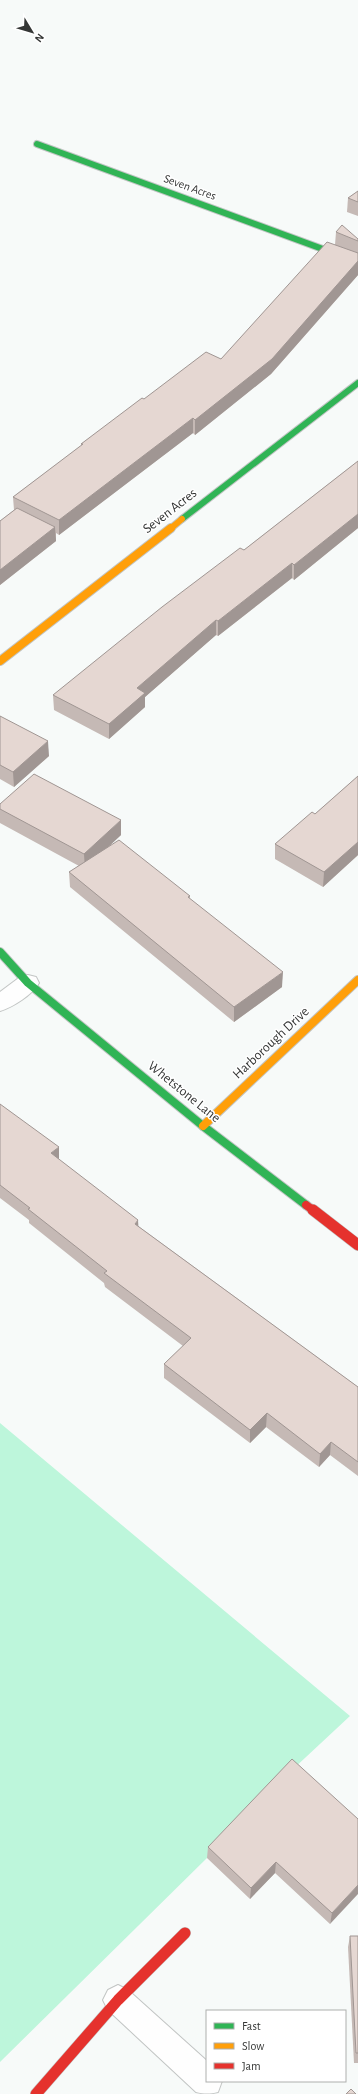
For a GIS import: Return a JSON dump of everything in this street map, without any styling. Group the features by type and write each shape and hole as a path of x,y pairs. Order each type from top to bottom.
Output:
{"street":[{"name":"Seven Acres","path":"37,144 358,262"},
{"name":"Seven Acres","path":"0,661 358,383"},
{"name":"Whetstone Lane","path":"0,952 28,983 203,1126 358,1245"},
{"name":"Harborough Drive","path":"203,1126 358,980"},
{"path":"0,1003 28,983"},
{"path":"36,2094 118,2000 185,1933"},
{"path":"118,2000 206,2080"}],"green space":[{"path":"0,1423 350,1716 291,1771 207,1858 0,2062"}],"building":[{"path":"358,191 358,202 348,198"},
{"path":"342,225 358,239 358,241 336,232"},
{"path":"327,242 358,253 358,261 272,359 195,420 193,418 59,520 13,497 142,398 144,399 206,352 221,359"},
{"path":"358,461 358,514 294,565 292,563 218,621 216,620 137,688 145,693 109,724 53,695 162,607 240,548 244,550"},
{"path":"17,508 55,527 0,570 0,521"},
{"path":"0,716 48,741 13,772 0,765"},
{"path":"34,774 121,820 84,854 0,809 0,804"},
{"path":"358,776 358,842 324,872 275,844 312,812 315,814"},
{"path":"119,840 283,972 234,1007 69,872"},
{"path":"0,1104 59,1147 51,1153 138,1220 135,1224 358,1387 358,1462 331,1442 320,1454 267,1413 250,1430 164,1364 191,1338 104,1273 107,1271 0,1185"},
{"path":"292,1759 358,1819 358,1885 332,1913 276,1862 251,1888 208,1847"},
{"path":"350,1936 358,1936 358,2053 356,2053"},
{"path":"351,2089 356,2094 346,2094"}],"traffic: fast":[{"path":"37,144 358,262"},
{"path":"182,519 358,383"},
{"path":"0,952 28,983 203,1126 306,1205"}],"traffic: slow":[{"path":"0,661 182,519"},
{"path":"203,1126 358,980"}],"traffic: jam":[{"path":"306,1205 358,1245"},
{"path":"36,2094 118,2000 185,1933"}]}
